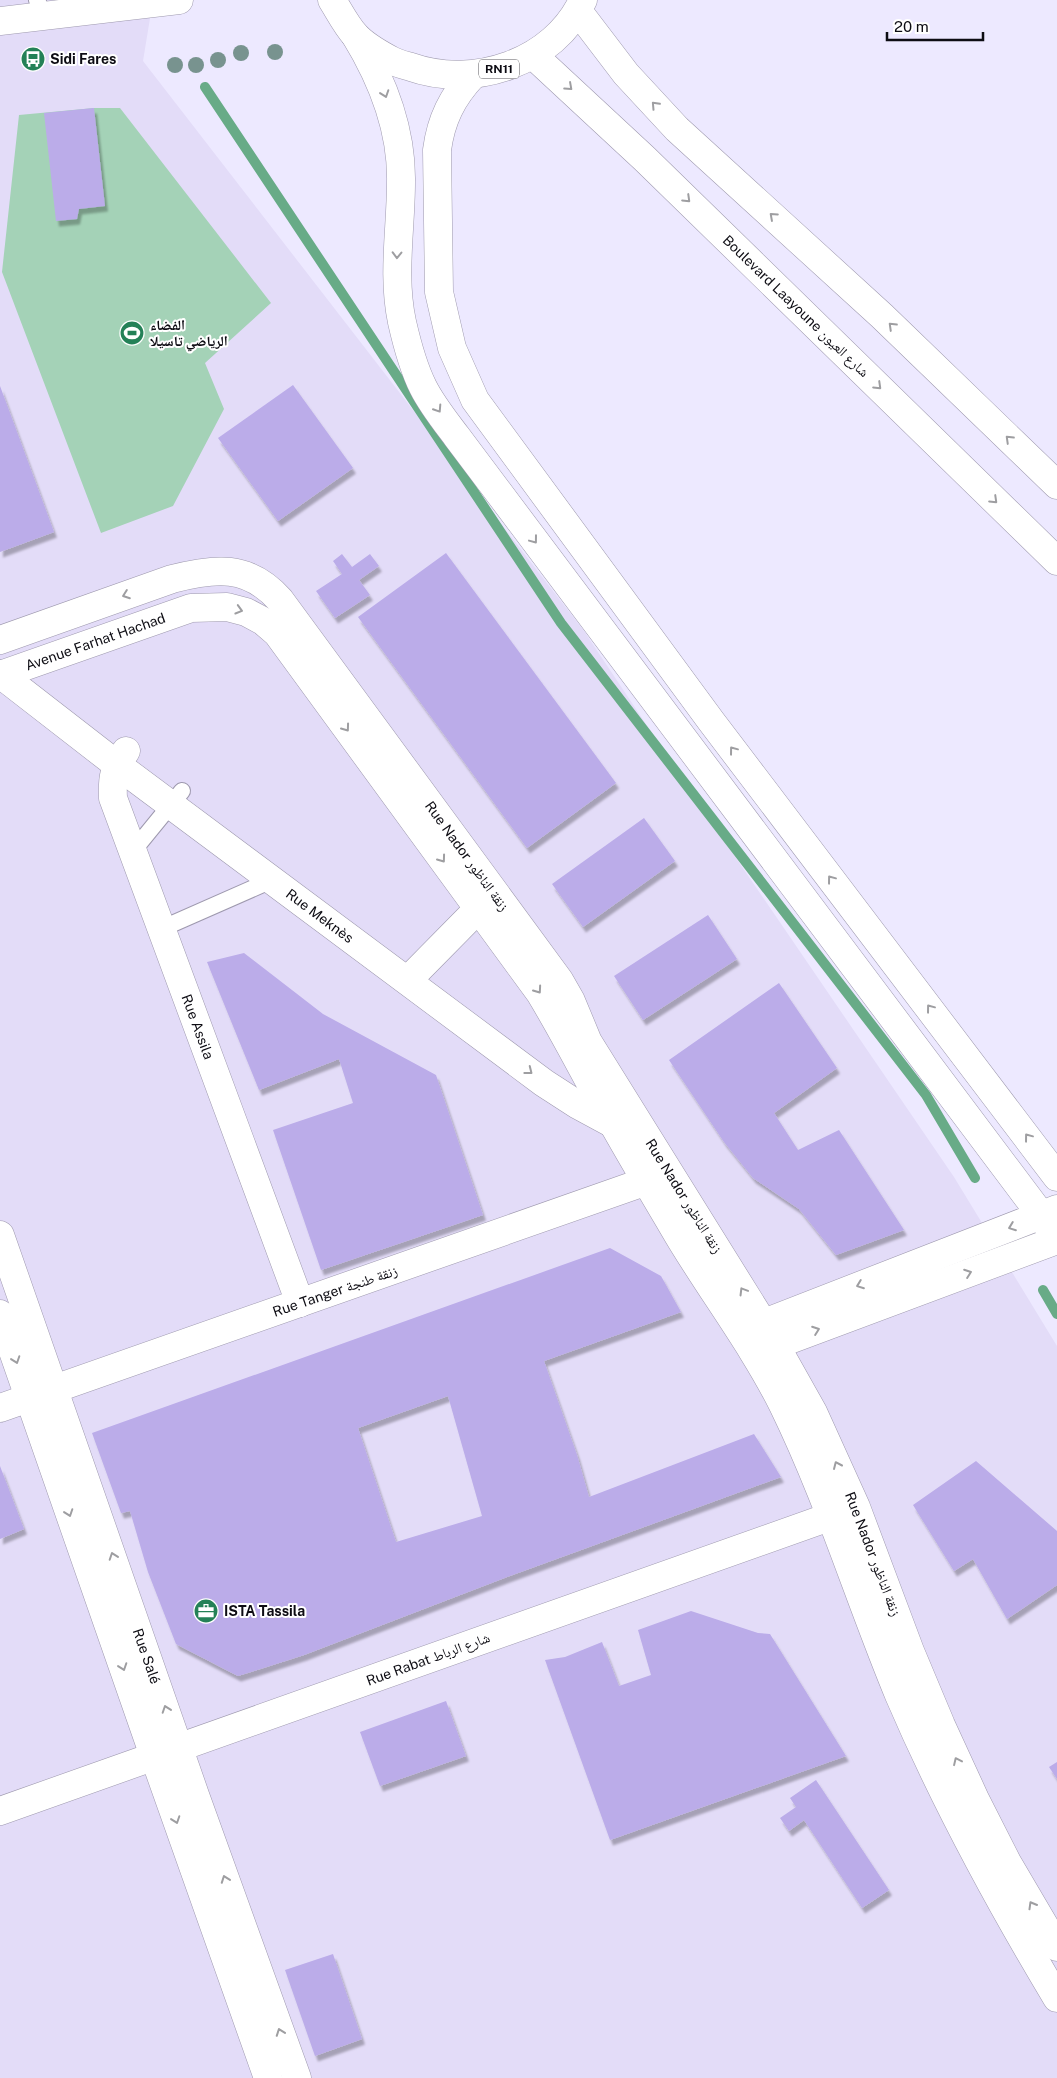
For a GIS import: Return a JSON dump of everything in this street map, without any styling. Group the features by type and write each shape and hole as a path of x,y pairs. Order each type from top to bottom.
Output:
{"street":[{"path":"0,21 40,8 179,0"},
{"name":"RN11","path":"332,0 355,35 390,60 430,74 473,75 504,68 533,55 558,35 581,5"},
{"path":"581,5 626,74 677,129 882,316 1057,485"},
{"path":"355,35 380,81 389,106 398,143 402,179 396,251 397,286 402,321 411,355 423,387 457,437 1049,1212 1057,1240 758,1338"},
{"name":"Boulevard Laayoune شارع العيون","path":"533,55 638,152 1057,561"},
{"path":"473,75 461,87 451,102 439,133 437,150 439,292 452,348 475,400 711,722 1057,1177"},
{"name":"Rue Nador زنقة الناظور","path":"0,640 172,579 196,573 222,570 236,572 261,583 280,600 559,980 571,1001 620,1114 658,1177"},
{"name":"Rue Nador زنقة الناظور","path":"191,608 213,606 246,612 263,621 277,634 540,993 563,1030 596,1091"},
{"name":"Avenue Farhat Hachad","path":"4,669 191,608"},
{"name":"Rue Meknès","path":"4,669 414,974 544,1083 578,1105 620,1114"},
{"name":"Rue Assila","path":"121,757 112,781 113,798 163,928 300,1303"},
{"name":"Rue Meknès","path":"176,798 272,880 570,1078 596,1091 620,1114"},
{"path":"414,974 478,909"},
{"name":"Rue Nador زنقة الناظور","path":"620,1114 650,1141 658,1177 680,1239 813,1412 844,1511 872,1626 930,1765 969,1844 1010,1920 1057,1998"},
{"name":"Rue Tanger زنقة طنجة","path":"0,1408 658,1177"},
{"path":"758,1338 1049,1212"},
{"name":"Rue Salé","path":"0,1235 55,1389 268,2078"},
{"name":"Rue Salé","path":"0,1314 29,1398 166,1752 297,2078"},
{"name":"Rue Nador زنقة الناظور","path":"844,1511 910,1651 975,1799 1003,1854 1057,1947"},
{"name":"Rue Rabat شارع الرباط","path":"0,1810 844,1511"}],"lane":[{"path":"133,851 176,798"},
{"path":"163,928 272,880"}],"shaded area":[{"path":"0,0 153,0 143,61 584,631 710,820 954,1177 1057,1346 1057,2078 0,2078"}],"green space":[{"name":"الفضاء الرياضي تاسيلا","path":"94,108 120,108 271,303 205,363 224,409 173,506 101,533 2,272 19,115"}],"building":[{"path":"94,108 105,206 79,209 77,219 56,221 44,113"},
{"path":"293,385 353,468 278,521 218,438"},
{"path":"0,386 54,532 0,552"},
{"path":"446,553 616,783 527,848 358,617"},
{"path":"342,554 352,567 370,554 379,566 359,580 370,595 335,618 316,591 342,574 333,561"},
{"path":"644,818 675,861 583,927 552,884"},
{"path":"708,915 737,959 643,1020 614,976"},
{"path":"244,953 323,1014 436,1075 483,1215 321,1270 273,1130 353,1103 339,1059 259,1090 207,962"},
{"path":"779,983 837,1068 774,1113 798,1150 839,1130 904,1230 836,1255 799,1209 753,1178 724,1142 669,1060"},
{"path":"610,1248 661,1276 681,1312 544,1361 577,1455 589,1497 754,1434 781,1477 507,1577 304,1655 238,1676 176,1644 148,1572 130,1511 121,1513 92,1433","holes":["448,1396 482,1516 396,1542 358,1428"]},
{"path":"976,1461 1057,1531 1057,1585 1007,1619 973,1559 954,1571 913,1505"},
{"path":"0,1466 24,1529 0,1539"},
{"path":"691,1611 758,1633 770,1634 846,1756 610,1840 545,1660 565,1657 602,1642 619,1686 651,1675 638,1630"},
{"path":"446,1701 466,1756 380,1786 360,1732"},
{"path":"1057,1762 1057,1779 1049,1767"},
{"path":"816,1780 889,1890 862,1908 804,1820 789,1831 780,1818 796,1807 790,1798"},
{"path":"333,1954 362,2039 315,2056 285,1970"}],"waterway":[{"path":"205,87 561,623 926,1095 975,1178"},
{"path":"1043,1290 1057,1314"}],"place":[{"name":"Sidi Fares","path":"33,59"},
{"name":"الفضاء الرياضي تاسيلا","path":"132,333"},
{"name":"ISTA Tassila","path":"206,1611"}]}
